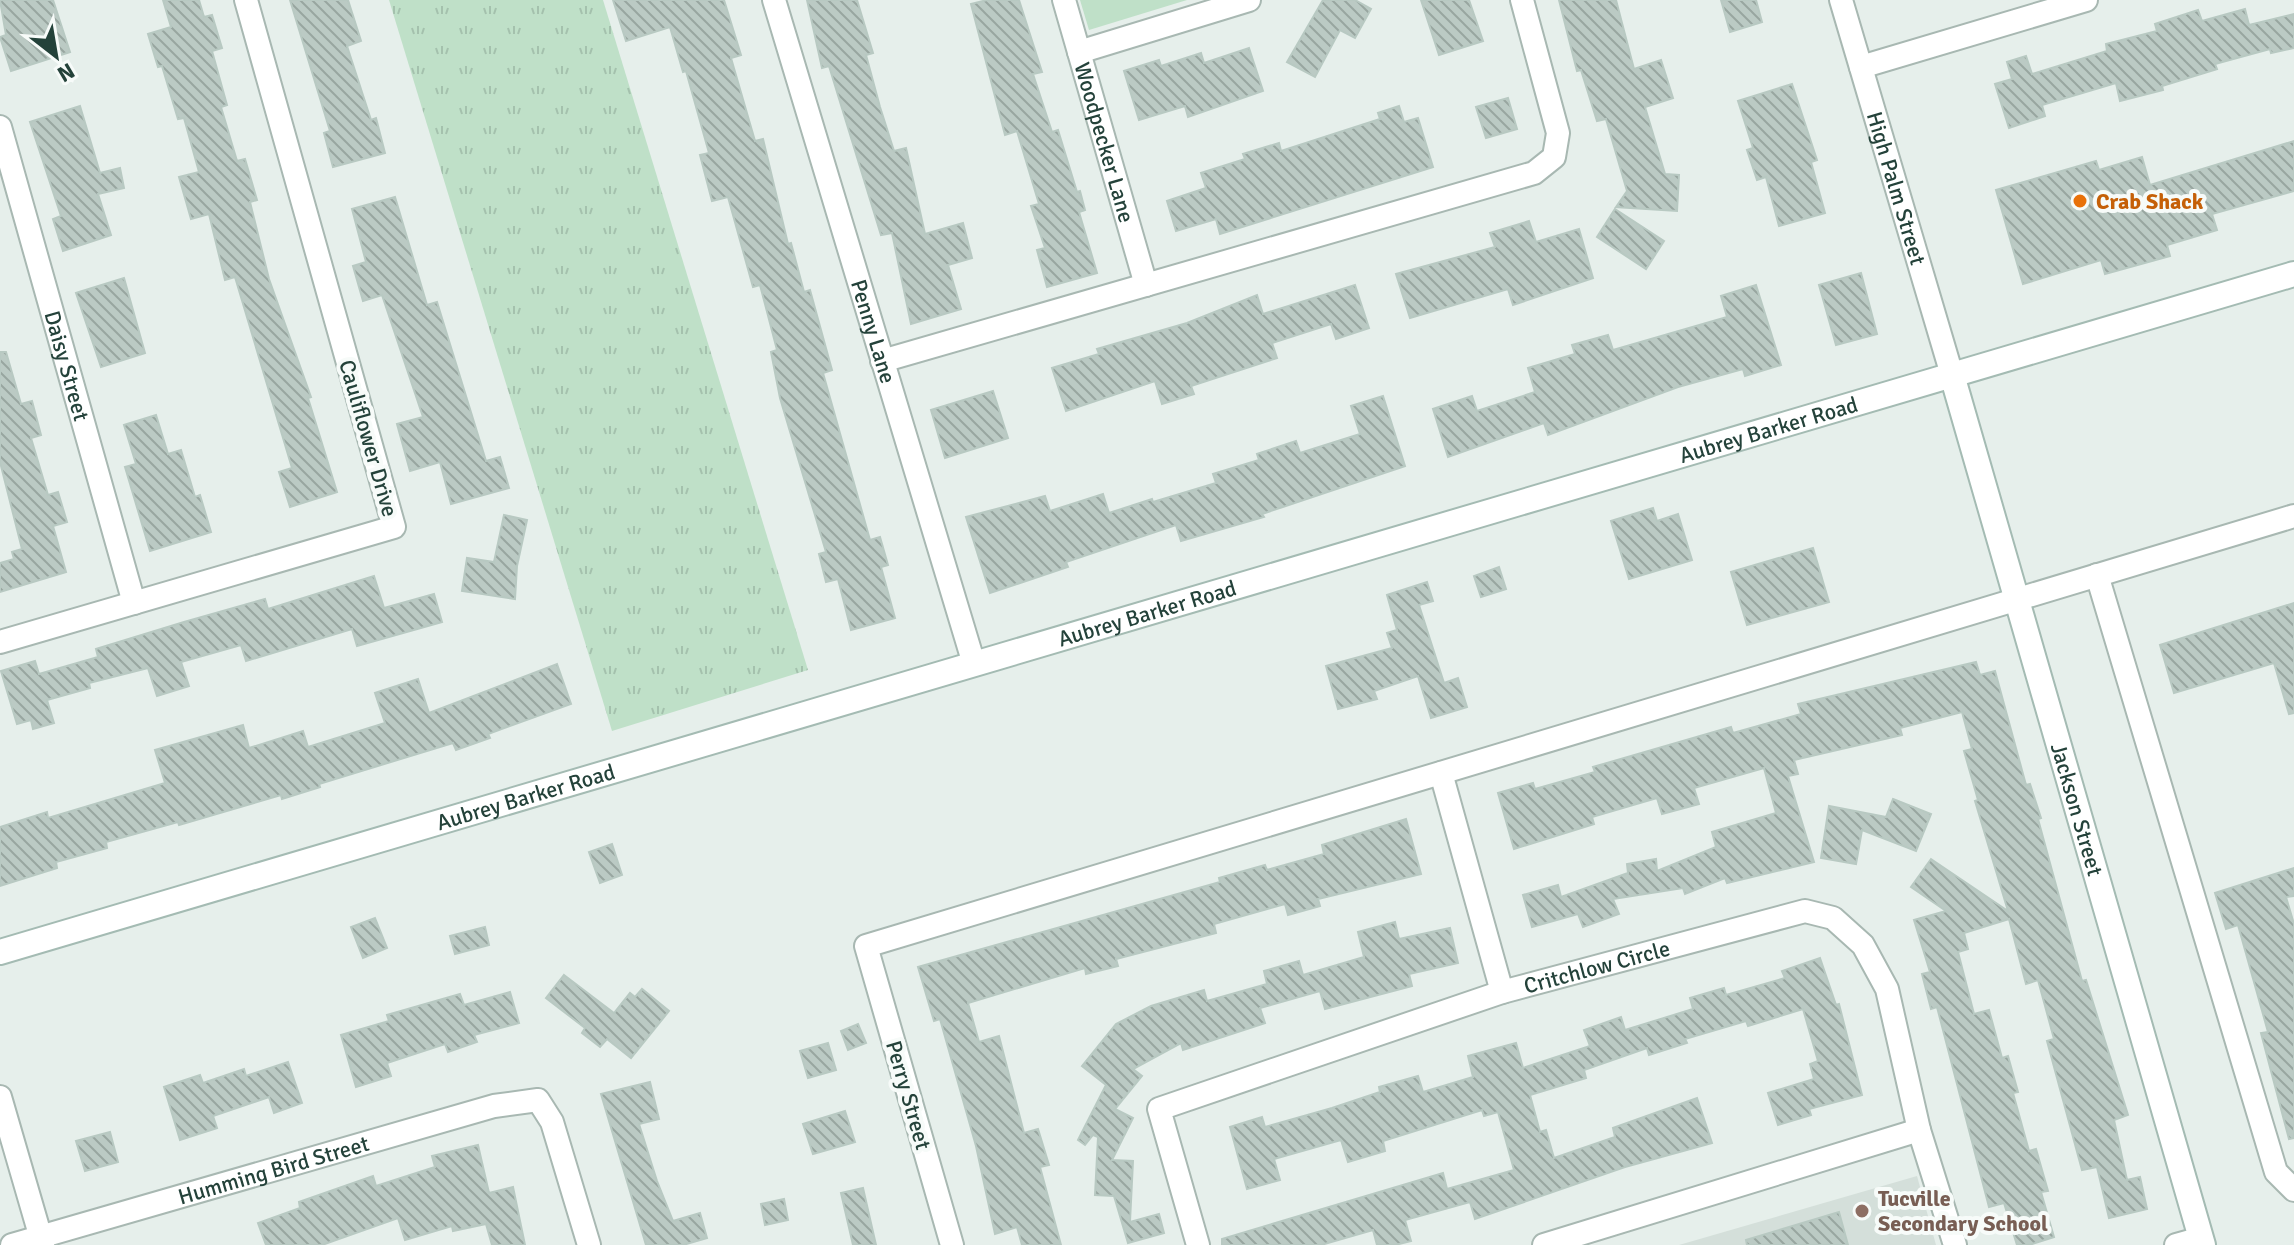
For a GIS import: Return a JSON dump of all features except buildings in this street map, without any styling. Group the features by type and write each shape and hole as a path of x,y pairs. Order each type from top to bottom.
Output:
{"street":[{"name":"Cauliflower Drive","path":"0,642 394,527 246,0"},
{"name":"Penny Lane","path":"774,0 974,664"},
{"name":"Woodpecker Lane","path":"1064,0 1146,285"},
{"path":"1079,52 1249,0"},
{"path":"882,361 1534,173 1554,157 1558,133 1522,0"},
{"name":"High Palm Street","path":"1841,0 1952,375"},
{"path":"1861,67 2086,0"},
{"name":"Daisy Street","path":"0,127 134,603"},
{"name":"Aubrey Barker Road","path":"0,952 2294,274"},
{"name":"Jackson Street","path":"1952,375 2202,1241"},
{"path":"1502,992 1441,773 2294,516"},
{"path":"2097,575 2276,1172 2294,1190"},
{"name":"Perry Street","path":"952,1245 866,946 1441,773"},
{"name":"Critchlow Circle","path":"1198,1245 1159,1109 1502,992 1805,911 1833,918 1863,945 1887,989 1919,1130 1955,1245"},
{"path":"0,1097 42,1241"},
{"name":"Humming Bird Street","path":"12,1245 42,1241 494,1106 538,1100 552,1122 589,1245"},
{"path":"1544,1245 1919,1130"},
{"path":"2176,1245 2202,1241"}],"shaded area":[{"name":"Tucville Secondary School","path":"1917,1176 1936,1245 1679,1245"}],"green space":[{"path":"389,0 603,0 808,670 612,731"},
{"path":"1080,0 1187,0 1089,30"}],"place":[{"name":"Crab Shack","path":"2080,201"},
{"name":"Tucville Secondary School","path":"1862,1211"}]}
